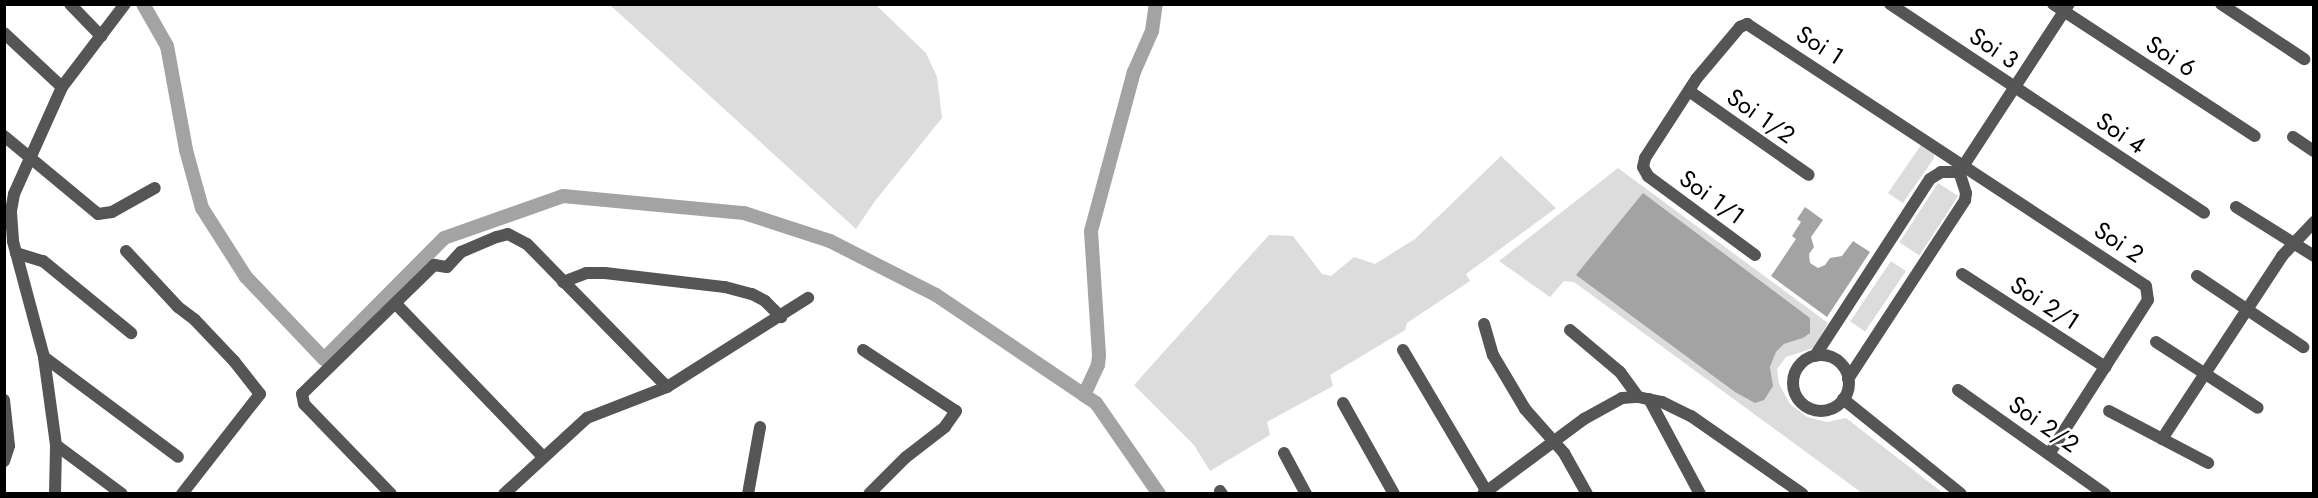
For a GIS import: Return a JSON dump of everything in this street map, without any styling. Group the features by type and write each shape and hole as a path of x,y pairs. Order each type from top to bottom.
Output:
{"street":[{"path":"70,4 101,36"},
{"path":"55,494 56,445 44,357 10,240 14,194 62,87 125,4"},
{"name":"Soi 3","path":"1890,4 2015,87"},
{"name":"Soi 6","path":"2053,4 2067,8 2256,136"},
{"path":"2221,4 2304,59"},
{"path":"1848,379 1840,363 1824,355 1815,356 1807,359 1795,372 1794,390 1798,398 1812,409 1820,411 1837,405 1843,399 1848,379 1965,200 1962,168 2067,8"},
{"name":"Soi 1","path":"1645,172 1646,158 1689,91 1740,27 1751,25 1962,168"},
{"path":"4,33 62,87"},
{"name":"Soi 4","path":"2015,87 2204,213"},
{"name":"Soi 1/2","path":"1689,91 1809,175"},
{"path":"4,135 98,214 111,212 155,188"},
{"path":"2293,137 2313,151"},
{"path":"1815,356 1930,179 1941,172 1962,168"},
{"name":"Soi 2","path":"1962,168 2146,286 2148,300 2049,454"},
{"name":"Soi 1/1","path":"1645,172 1755,255"},
{"path":"2236,207 2313,256"},
{"path":"2162,439 2293,243 2313,222"},
{"path":"391,494 302,399 306,390 434,265 447,267 461,252 508,234 527,244 668,387"},
{"path":"10,240 43,261 131,333"},
{"path":"126,251 177,307 195,321 228,354 260,394 182,494"},
{"path":"563,282 586,273 604,273 725,287 752,294 765,301 780,316"},
{"name":"Soi 2/1","path":"1962,274 2105,367"},
{"path":"2197,276 2303,346"},
{"path":"504,494 587,418 668,387 808,298"},
{"path":"396,303 543,457"},
{"path":"1484,324 1493,355 1525,410 1552,443 1564,453 1587,494"},
{"path":"1570,330 1620,372 1644,398 1700,494"},
{"path":"2156,342 2258,408"},
{"path":"863,350 956,411 945,426 906,457 870,494"},
{"path":"1403,351 1486,493 1610,403 1622,398 1644,398 1674,406 1691,416 1803,494"},
{"path":"44,357 178,457"},
{"name":"Soi 2/2","path":"1958,390 2105,494"},
{"path":"1843,399 1961,494"},
{"path":"4,400 9,446 4,461"},
{"path":"1343,403 1394,494"},
{"path":"2109,411 2208,463"},
{"path":"748,494 760,428"},
{"path":"56,445 122,494"},
{"path":"1284,453 1306,494"}],"shaded area":[{"path":"610,5 876,5 926,53 937,77 942,118 875,201 856,229"},
{"path":"1921,145 1934,154 1934,158 1903,203 1888,193"},
{"path":"1501,156 1556,208 1466,274 1470,281 1407,323 1405,330 1330,375 1333,386 1267,422 1270,435 1210,471 1194,445 1134,385 1269,235 1293,236 1322,274 1331,276 1354,257 1375,264 1415,239"},
{"path":"1618,168 1828,323 1814,348 1786,357 1777,369 1779,384 1790,404 1807,417 1827,422 1846,418 1943,493 1862,493 1574,282 1564,281 1550,297 1499,261","holes":["1643,194 1810,318 1803,338 1784,344 1776,352 1770,367 1772,380"]},
{"path":"1938,183 1958,196 1919,256 1899,243"},
{"path":"1643,193 1810,318 1810,333 1803,338 1784,344 1776,352 1770,367 1773,386 1764,400 1755,403 1735,392 1576,275"},
{"path":"1805,207 1823,220 1811,237 1814,247 1809,254 1810,263 1818,268 1825,265 1830,258 1842,256 1853,241 1870,252 1827,317 1771,276 1796,239 1792,236 1801,222 1797,219"},
{"path":"1891,261 1906,271 1865,332 1850,322"}],"waterway":[{"path":"143,4 167,46 186,150 202,208 246,277 324,359 444,238 563,196 744,213 830,241 936,295 1096,403 1159,494"},
{"path":"1084,395 1098,365 1099,355 1091,231 1134,72 1152,31 1156,4"}]}
